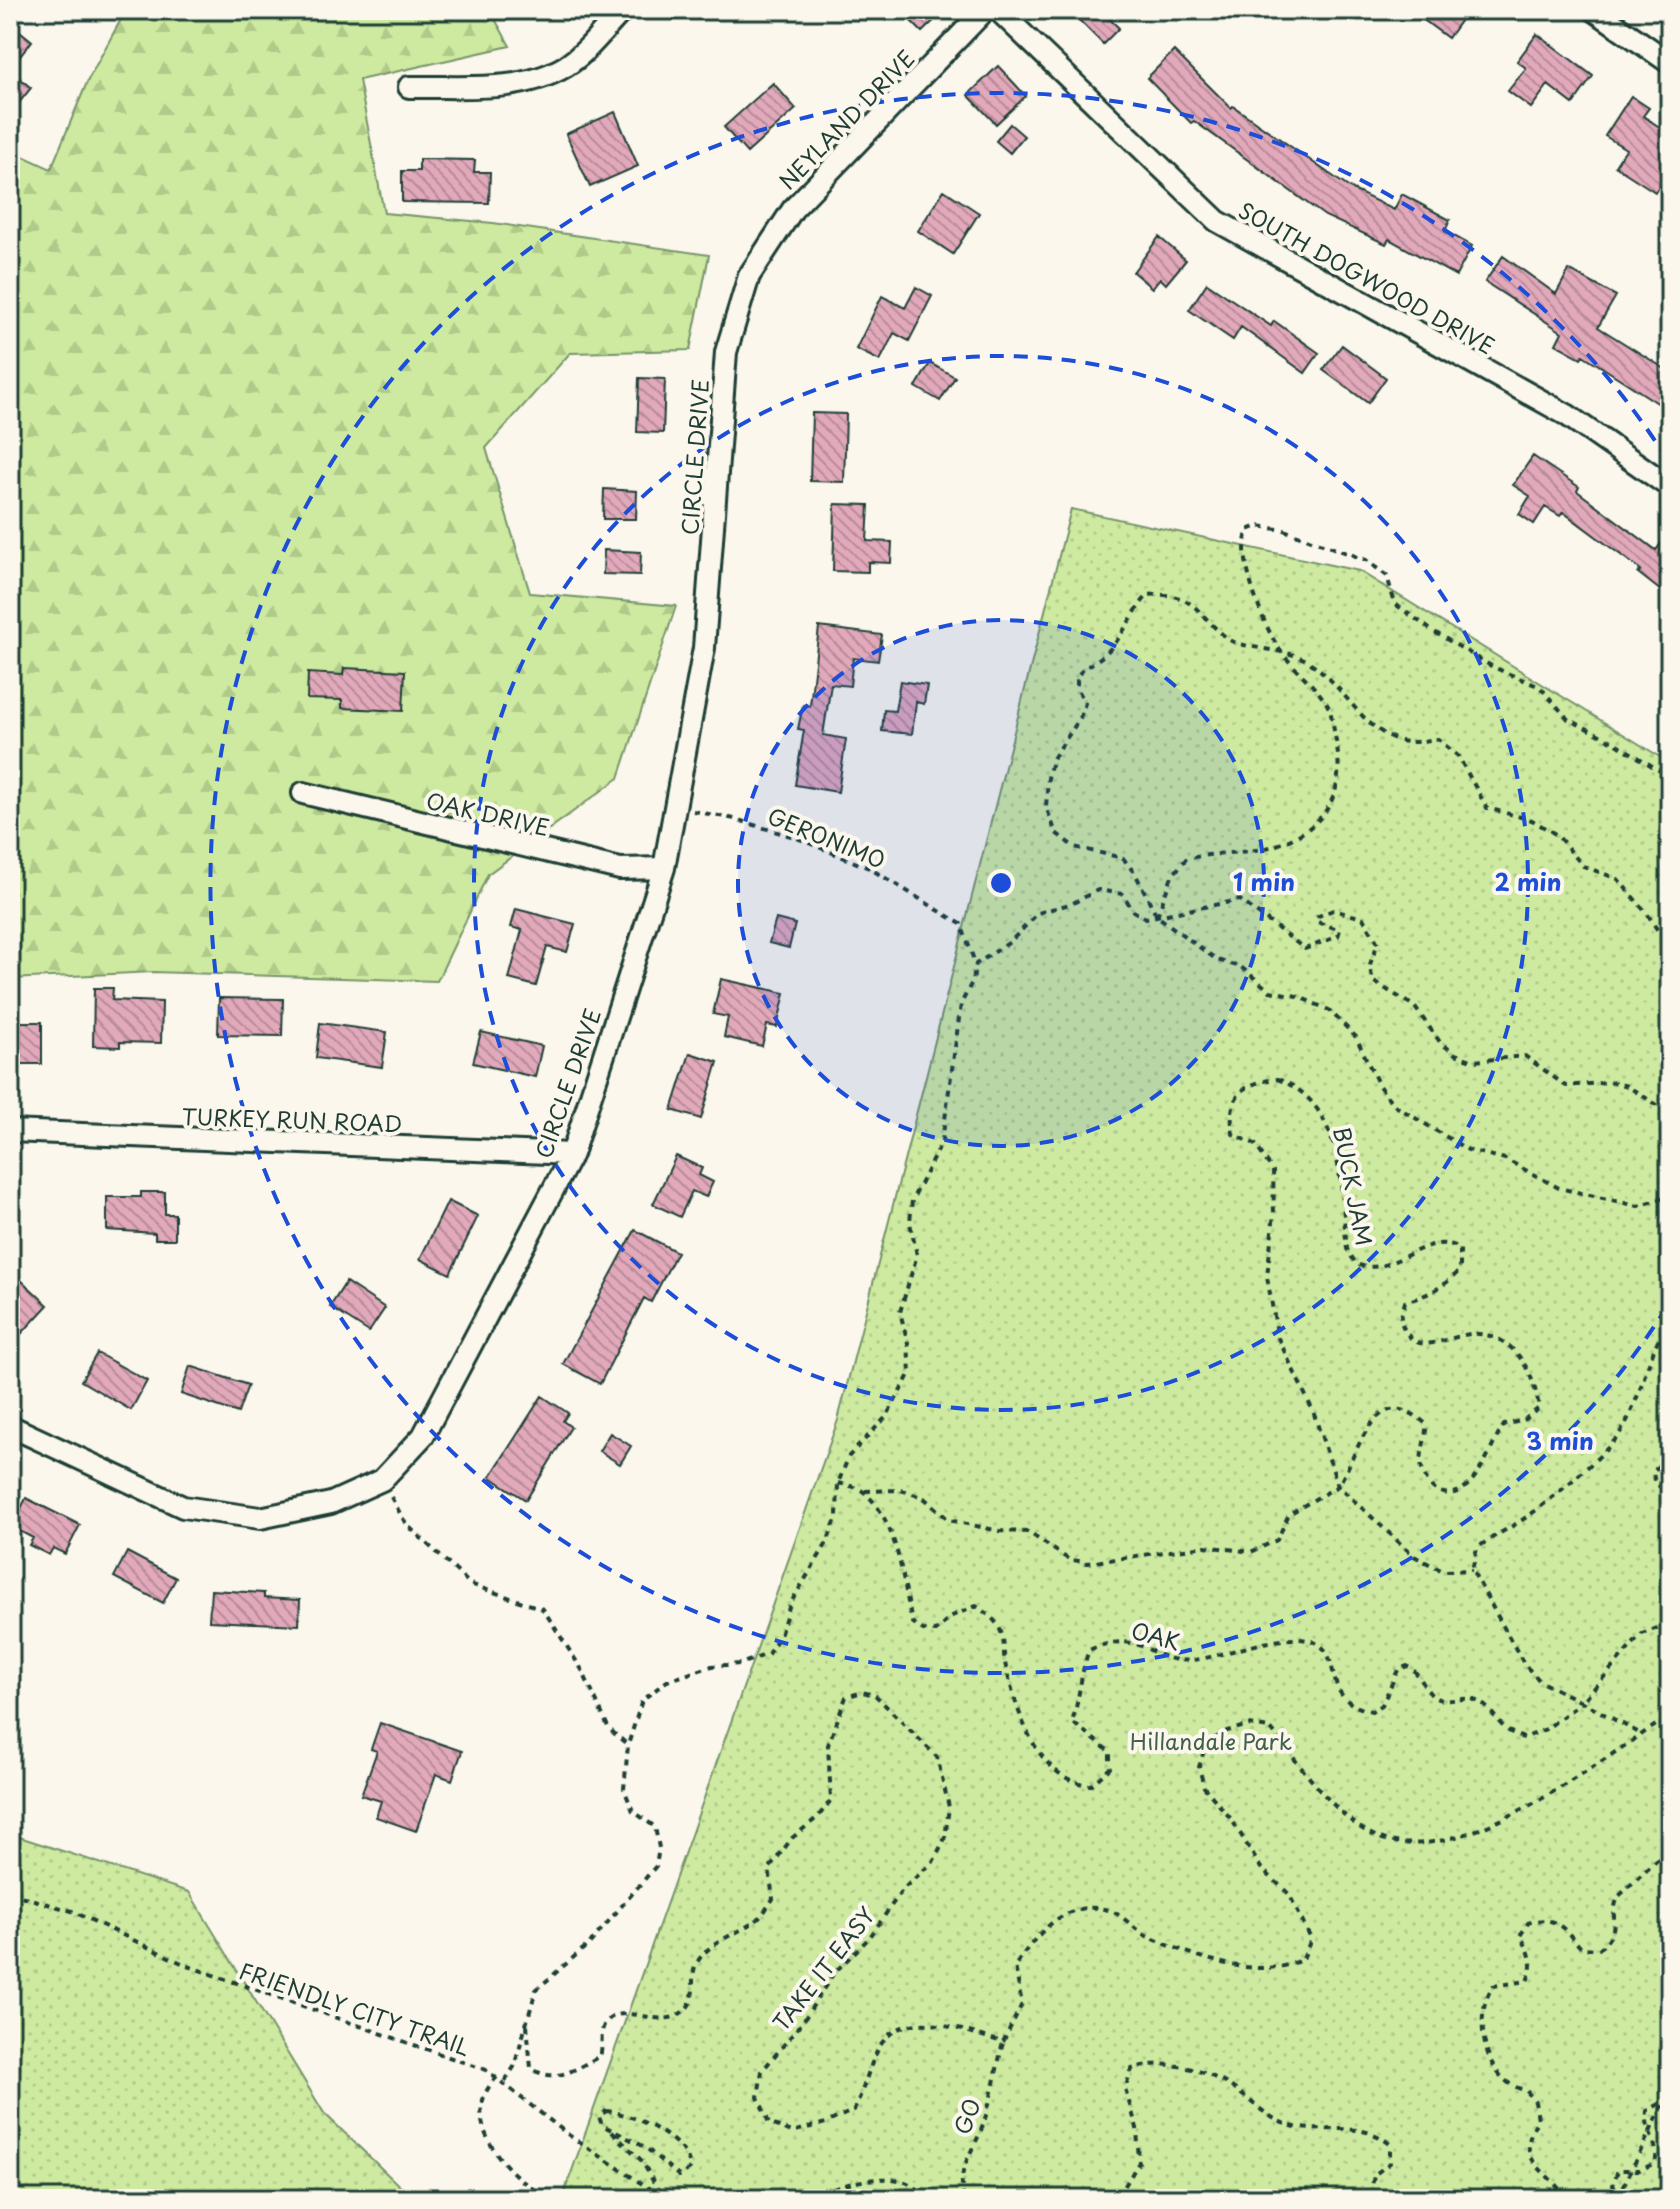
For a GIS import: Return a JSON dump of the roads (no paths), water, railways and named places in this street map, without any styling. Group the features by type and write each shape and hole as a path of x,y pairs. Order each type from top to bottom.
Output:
{"street":[{"path":"409,87 516,85 540,78 566,65 623,10"},
{"name":"NEYLAND DRIVE","path":"752,270 793,209 985,10"},
{"name":"SOUTH DOGWOOD DRIVE","path":"998,10 1217,221 1567,415 1670,487"},
{"path":"1594,10 1670,63"},
{"name":"CIRCLE DRIVE","path":"10,1426 183,1507 260,1518 331,1503 382,1480 423,1436 572,1154 664,868 704,648 726,352 752,270"},
{"name":"OAK DRIVE","path":"303,793 620,869 664,868"},
{"name":"TURKEY RUN ROAD","path":"10,1131 572,1154"}],"park label":[{"name":"Hillandale Park","path":"1211,1740"}]}
